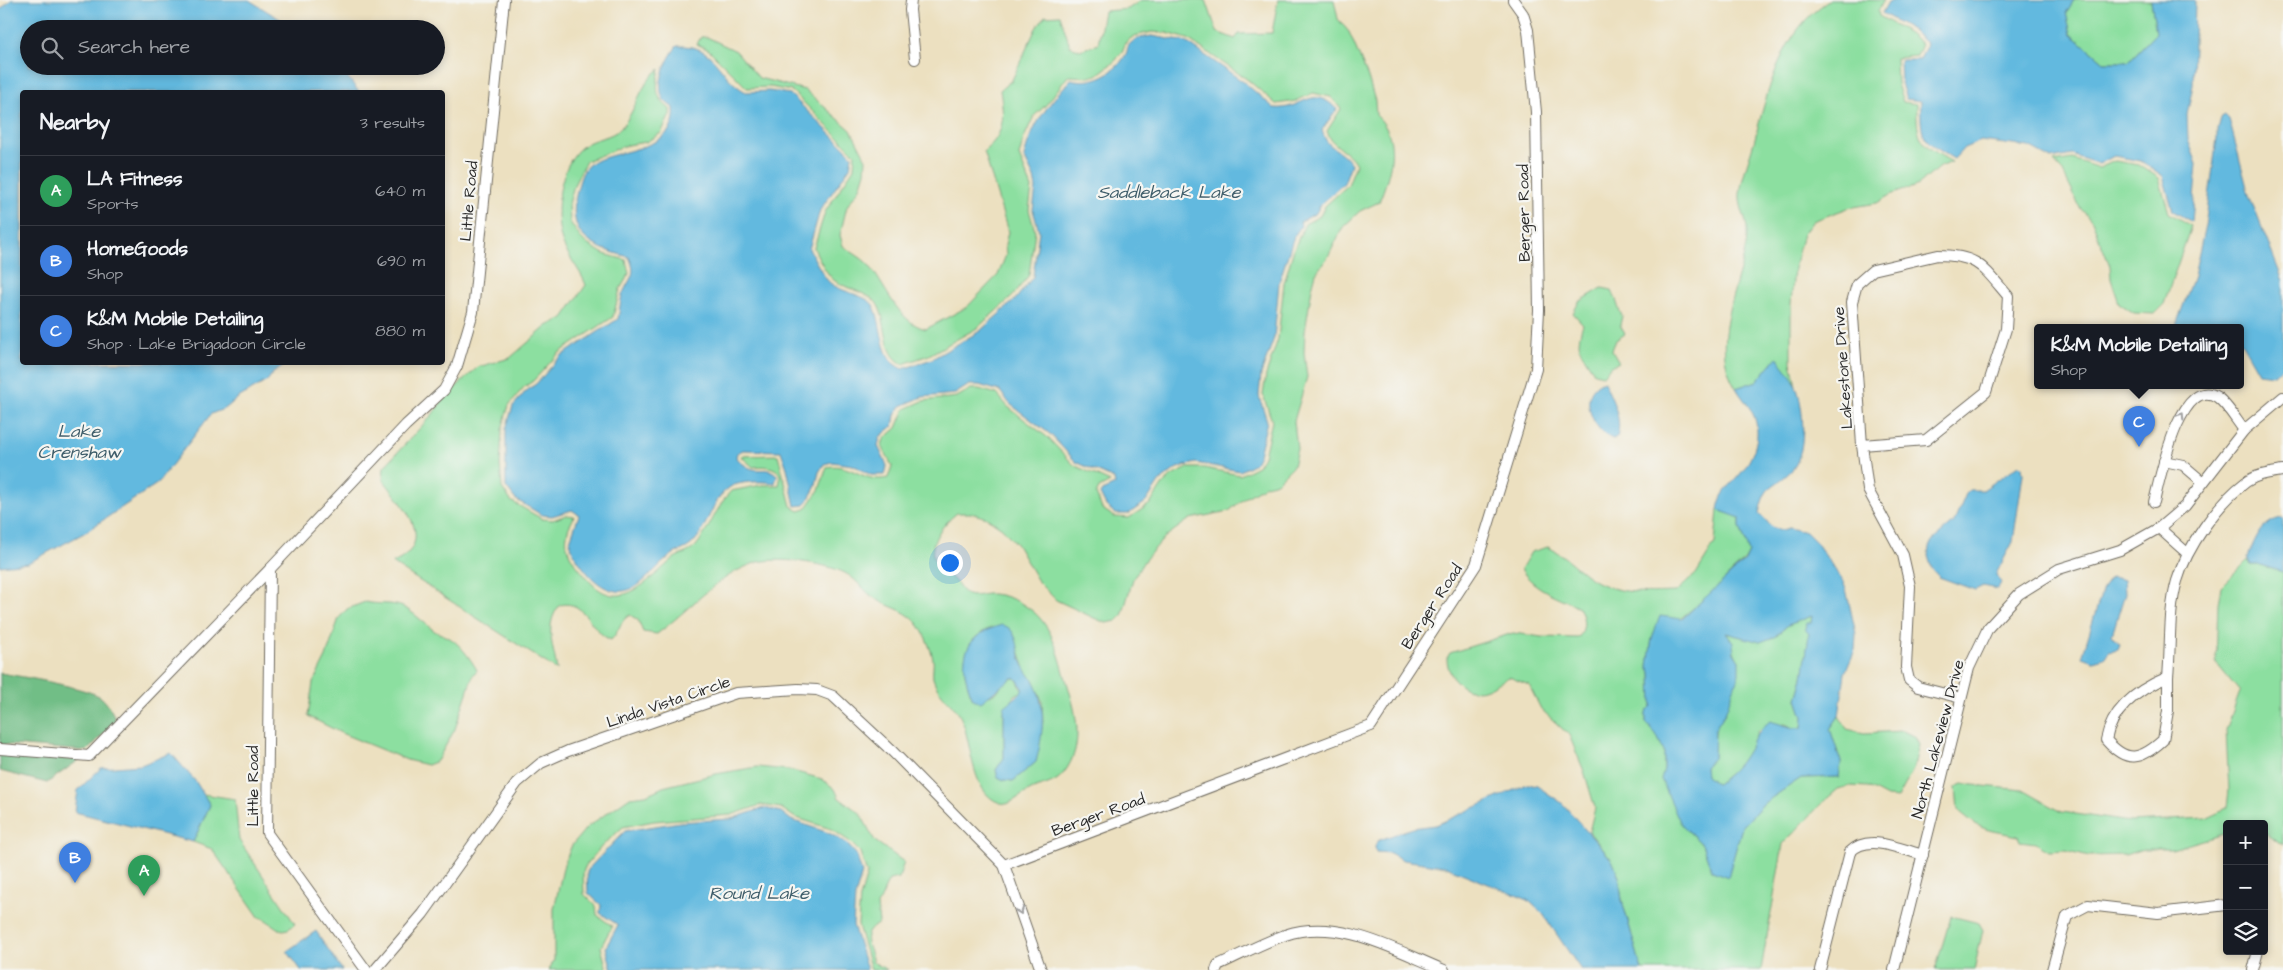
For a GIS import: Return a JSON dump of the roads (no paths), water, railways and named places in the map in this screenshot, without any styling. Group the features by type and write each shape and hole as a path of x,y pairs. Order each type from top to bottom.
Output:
{"street":[{"name":"Little Road","path":"0,749 89,756 270,570 406,425 444,390 457,366 473,312 504,0"},
{"path":"911,0 910,10 915,59"},
{"name":"Berger Road","path":"1004,865 1371,726 1476,565 1536,369 1539,310 1536,112 1528,30 1523,14 1513,0"},
{"name":"Lakestone Drive","path":"1862,445 1926,440 1986,392 2006,329 2008,296 1980,264 1959,255 1938,255 1873,270 1857,284 1852,302 1862,445 1868,490 1903,555 1910,586 1906,667 1909,680 1918,687 1962,698"},
{"path":"2154,502 2164,461 2178,420 2188,405 2201,395 2210,394 2218,398 2244,430"},
{"name":"North Lakeview Drive","path":"1894,970 1969,668 1988,628 2019,594 2059,569 2120,550 2159,528 2185,506 2244,430 2283,397"},
{"path":"2164,461 2183,465 2203,482"},
{"path":"2168,677 2138,692 2116,714 2107,731 2106,740 2114,750 2130,756 2144,756 2163,740 2168,711 2172,608 2177,582 2187,553 2221,506 2247,481 2260,475 2283,471"},
{"path":"2159,528 2187,553"},
{"name":"Little Road","path":"270,570 267,833 366,970"},
{"name":"Linda Vista Circle","path":"375,970 422,914 517,783 541,763 568,751 736,692 798,689 816,690 833,696 894,752 1004,865"},
{"path":"1820,970 1850,852 1857,844 1869,842 1923,855"},
{"path":"1004,865 1041,970"},
{"path":"2052,970 2067,916 2088,905 2158,913 2223,906"},
{"path":"1216,970 1218,965 1286,935 1310,930 1334,930 1360,936 1444,970"},
{"path":"2253,970 2257,955"}],"water":[{"name":"Lake Crenshaw","path":"11,0 249,0 281,20 20,20 20,75 346,75 357,90 20,90 20,365 285,365 273,373 267,381 238,398 226,408 211,414 158,483 84,533 28,563 0,566 0,10"},
{"path":"1892,0 2074,0 2066,13 2071,34 2104,62 2128,62 2156,33 2151,0 2195,0 2193,85 2187,115 2188,140 2197,164 2192,222 2173,211 2163,176 2141,161 2114,156 2099,164 2072,155 2051,159 2029,147 1981,141 1964,148 1954,159 1935,147 1925,137 1923,131 1921,101 1906,99 1901,83 1900,60 1920,60 1927,44 1912,30 1882,13 1888,2"},
{"name":"Saddleback Lake","path":"1152,36 1186,42 1245,83 1274,108 1292,106 1313,98 1320,98 1328,102 1337,109 1322,130 1324,137 1351,164 1344,183 1321,204 1316,213 1300,222 1301,226 1294,236 1279,282 1274,338 1261,374 1259,396 1267,421 1259,455 1255,463 1240,471 1196,463 1177,468 1159,482 1146,502 1128,514 1116,514 1106,506 1100,494 1102,491 1115,485 1114,479 1076,462 1050,434 1010,404 1000,391 979,385 969,385 955,394 922,397 901,406 895,415 893,426 880,437 878,446 887,466 885,475 871,475 853,465 832,462 824,464 819,472 815,488 805,505 795,506 787,468 781,451 743,450 737,453 736,457 749,468 772,471 777,475 775,483 745,483 730,487 718,499 702,530 692,544 669,557 641,583 630,589 619,591 599,584 576,558 570,541 579,515 572,510 552,516 542,515 515,499 506,487 506,429 513,406 561,356 618,319 623,294 632,275 633,267 629,257 593,244 578,229 574,206 577,191 583,173 590,164 657,141 667,133 673,122 674,108 664,100 661,94 661,79 666,64 677,46 701,50 716,63 736,86 746,92 769,91 790,94 850,153 852,156 850,167 820,210 809,249 829,282 865,299 873,305 879,321 885,350 895,365 903,369 932,359 980,331 1015,300 1033,277 1039,231 1033,210 1036,188 1034,178 1024,157 1031,135 1048,106 1071,79 1087,80 1102,76 1122,61 1129,45 1133,41"},
{"path":"2225,115 2229,119 2249,195 2283,281 2283,367 2274,375 2259,373 2244,347 2244,324 2176,324 2194,276 2205,226 2220,118"},
{"path":"1777,357 1795,382 1801,406 1803,431 1800,455 1796,465 1770,488 1764,497 1759,513 1773,528 1782,530 1789,528 1806,532 1816,542 1846,589 1856,634 1855,650 1845,673 1839,716 1830,729 1841,762 1839,777 1801,778 1764,803 1742,827 1728,877 1712,871 1702,844 1681,824 1661,779 1664,769 1664,751 1656,734 1646,723 1646,712 1652,706 1651,672 1648,666 1652,638 1660,616 1682,619 1745,561 1749,552 1740,527 1740,518 1718,510 1723,494 1746,467 1756,441 1756,423 1753,414 1736,388 1757,381","holes":["1812,616 1811,623 1806,623 1805,629 1809,634 1803,678 1797,699 1803,717 1802,728 1794,728 1770,721 1759,732 1740,762 1717,784 1706,776 1705,767 1714,757 1715,729 1725,713 1739,674 1739,661 1734,653 1733,643 1726,633 1760,642 1774,637 1788,625"]},
{"path":"1604,381 1617,415 1617,437 1613,439 1599,429 1590,412 1590,394 1595,386"},
{"path":"2019,465 2022,466 2023,474 2013,542 1997,572 1996,576 2002,582 1997,589 1983,586 1975,590 1939,577 1932,569 1928,556 1932,541 1954,522 1966,494 1970,490 1983,490"},
{"path":"2283,518 2283,572 2260,565 2251,565 2248,557 2260,532 2270,523"},
{"path":"2111,577 2124,580 2125,593 2112,635 2120,644 2118,649 2109,651 2104,658 2093,661 2082,657 2103,588"},
{"path":"1002,625 1014,634 1022,663 1036,686 1042,714 1042,733 1036,762 1013,781 998,777 996,770 1004,758 1004,707 1021,693 1023,688 1016,678 1012,678 981,702 973,699 965,674 966,653 970,644 988,630"},
{"path":"171,753 196,782 210,805 193,842 75,812 78,790 101,768 141,765"},
{"path":"1527,784 1537,786 1562,803 1612,860 1619,877 1622,901 1642,970 1581,970 1543,914 1528,900 1444,866 1403,860 1390,853 1376,852 1377,841 1412,828 1436,825"},
{"name":"Round Lake","path":"764,808 781,812 791,820 829,833 846,843 856,854 862,873 855,897 853,925 867,970 612,970 606,947 618,925 600,913 601,905 588,893 587,872 590,867 625,831 680,822 731,819"},
{"path":"316,931 342,970 301,970 287,951"}],"place":[{"name":"K&M Mobile Detailing","path":"2139,447"},
{"name":"HomeGoods","path":"75,883"},
{"name":"LA Fitness","path":"144,896"}]}
